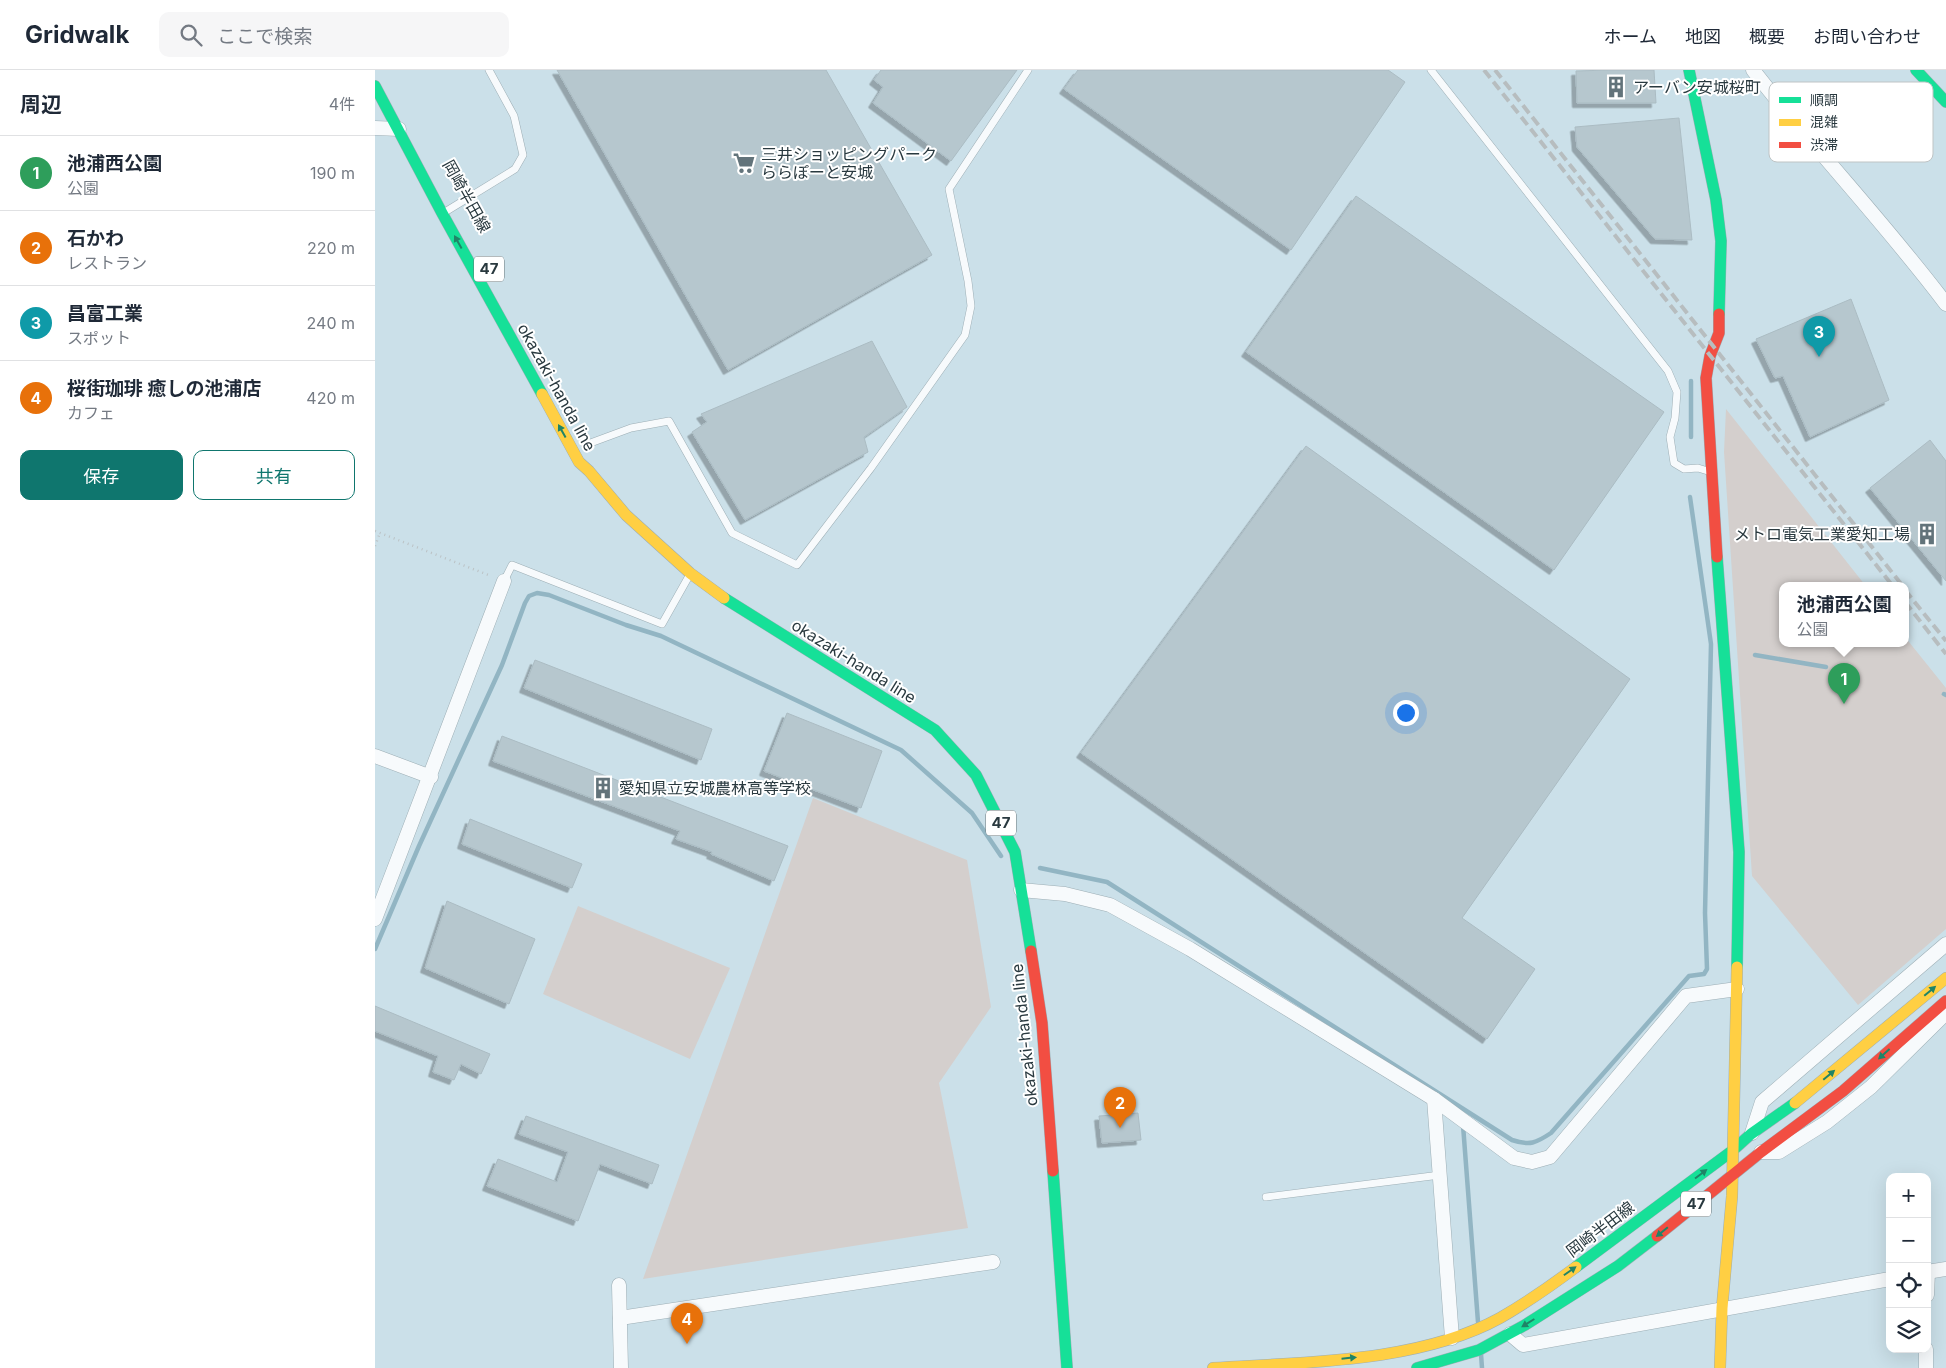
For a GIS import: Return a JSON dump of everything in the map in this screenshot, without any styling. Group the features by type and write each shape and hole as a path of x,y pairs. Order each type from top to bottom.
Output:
{"main road":[{"path":"1689,70 1716,200 1721,240 1719,333 1710,356 1706,378 1711,473 1739,852 1733,1176 1719,1368"},
{"path":"1916,70 1927,82"},
{"name":"okazaki-handa line","path":"375,86 406,127 442,213 579,462 589,471 626,515 690,573 719,595 935,730 976,775 1015,852 1042,1023 1067,1368"},
{"path":"1933,88 1946,102"},
{"path":"583,440 588,450 589,471"},
{"name":"岡崎半田線","path":"1213,1368 1399,1353 1452,1338 1500,1318 1555,1282 1732,1151 1751,1134 1784,1112 1946,978"},
{"name":"47","path":"1417,1368 1454,1363 1510,1334 1618,1266 1761,1152 1843,1091 1946,1001"}],"street":[{"path":"1753,70 1769,91"},
{"path":"375,128 406,127"},
{"path":"1828,162 1919,269 1946,304"},
{"path":"375,919 505,581"},
{"path":"375,756 431,777"},
{"path":"1021,890 1065,894 1110,905 1190,949 1434,1099 1514,1158 1532,1162 1550,1157 1686,996 1737,989"},
{"path":"1751,1134 1762,1102 1946,944"},
{"path":"1761,1152 1779,1152 1827,1122 1871,1087 1946,1014"},
{"path":"1434,1099 1452,1338"},
{"path":"620,1318 993,1262"},
{"path":"1931,1271 1946,1269"},
{"path":"1510,1334 1523,1345 1886,1280"},
{"path":"619,1285 621,1368"},
{"path":"1926,1353 1926,1368"}],"lane":[{"path":"442,213 455,207 515,169 523,155 514,116 489,70"},
{"path":"583,440 669,421 733,533 797,565 871,468 965,335 971,306 968,281 949,189 1028,70"},
{"path":"1431,70 1668,370 1677,392 1671,437 1674,463 1684,470 1698,468 1711,473"},
{"path":"505,581 512,565 662,624 690,573"},
{"path":"1266,1197 1441,1175"}],"path":[{"path":"375,531 505,581"},
{"path":"375,546 380,533"}],"shaded area":[{"path":"1726,409 1863,582 1779,582 1779,647 1909,647 1909,642 1946,688 1946,929 1858,1005 1752,876 1724,452"},
{"path":"813,798 967,860 991,1007 939,1083 968,1228 643,1279"},
{"path":"578,906 730,968 690,1059 543,994"}],"building":[{"name":"三井ショッピングパーク ららぽーと安城","path":"557,70 826,70 932,255 728,370"},
{"path":"881,70 1017,70 951,161 873,103 883,87 874,80"},
{"path":"1078,70 1388,70 1405,82 1291,250 1064,89"},
{"name":"アーバン安城桜町","path":"1654,70 1656,103 1577,103 1576,71"},
{"path":"1679,118 1692,240 1655,239 1577,147 1575,127"},
{"path":"1356,196 1664,412 1554,570 1246,352"},
{"path":"1851,299 1889,400 1810,437 1783,376 1775,378 1756,339"},
{"path":"872,341 907,407 864,437 868,452 745,520 692,432 707,422 701,414"},
{"name":"メトロ電気工業愛知工場","path":"1930,440 1946,461 1946,581 1870,488"},
{"path":"1306,446 1630,679 1462,918 1535,969 1487,1039 1081,753"},
{"path":"535,660 712,729 701,760 524,688"},
{"path":"787,713 882,751 861,808 764,771"},
{"name":"愛知県立安城農林高等学校","path":"502,736 788,846 774,881 711,854 712,852 676,839 680,831 493,761"},
{"path":"470,819 582,864 572,888 462,844"},
{"path":"447,901 535,939 509,1004 425,968"},
{"path":"375,1006 490,1054 481,1074 461,1064 454,1080 433,1072 438,1056 375,1031"},
{"path":"1138,1113 1141,1140 1102,1143 1099,1116"},
{"path":"526,1116 659,1165 652,1184 600,1164 578,1221 487,1186 498,1159 557,1182 568,1152 519,1134"}],"waterway":[{"path":"1691,381 1691,437"},
{"path":"1040,868 1107,882 1512,1140 1528,1143 1541,1139 1551,1133 1689,976 1704,974 1707,969 1705,913 1711,644 1690,497"},
{"path":"375,949 419,846 502,665 525,603 529,596 537,593 549,595 626,625 661,636 901,750 972,813 1001,856"},
{"path":"1755,655 1826,667"},
{"path":"1463,1125 1478,1322"},
{"path":"1481,1354 1482,1368"}],"railway":[{"path":"1484,70 1890,582"},
{"path":"1495,70 1900,582"},
{"path":"1909,595 1946,641"},
{"path":"1909,607 1946,654"}],"traffic: fast":[{"path":"1689,70 1716,200 1721,241 1719,314"},
{"path":"1916,70 1927,82"},
{"path":"375,86 442,213 542,394"},
{"path":"1933,88 1946,102"},
{"path":"1717,557 1739,852 1737,967"},
{"path":"724,598 935,730 976,775 1015,852 1031,951"},
{"path":"1576,1267 1732,1151 1751,1134 1795,1103"},
{"path":"1053,1171 1067,1368"},
{"path":"1417,1368 1479,1350 1525,1325 1618,1266 1657,1236"}],"traffic: slow":[{"path":"542,394 579,462 589,471 626,515 690,573 724,598"},
{"path":"1720,1368 1722,1308 1732,1196 1737,967"},
{"path":"1795,1103 1946,978"},
{"path":"1213,1368 1360,1358 1433,1344 1468,1333 1500,1318 1539,1294 1576,1267"}],"traffic: jam":[{"path":"1717,557 1706,378 1710,356 1719,333 1719,314"},
{"path":"1031,951 1042,1023 1053,1171"},
{"path":"1657,1236 1761,1152 1843,1091 1946,1001"}],"place":[{"name":"アーバン安城桜町","path":"1616,87"},
{"name":"三井ショッピングパーク ららぽーと安城","path":"744,163"},
{"name":"昌富工業","path":"1819,357"},
{"name":"メトロ電気工業愛知工場","path":"1927,534"},
{"name":"池浦西公園","path":"1844,704"},
{"name":"愛知県立安城農林高等学校","path":"603,788"},
{"name":"石かわ","path":"1120,1128"},
{"name":"桜街珈琲 癒しの池浦店","path":"687,1344"}]}
